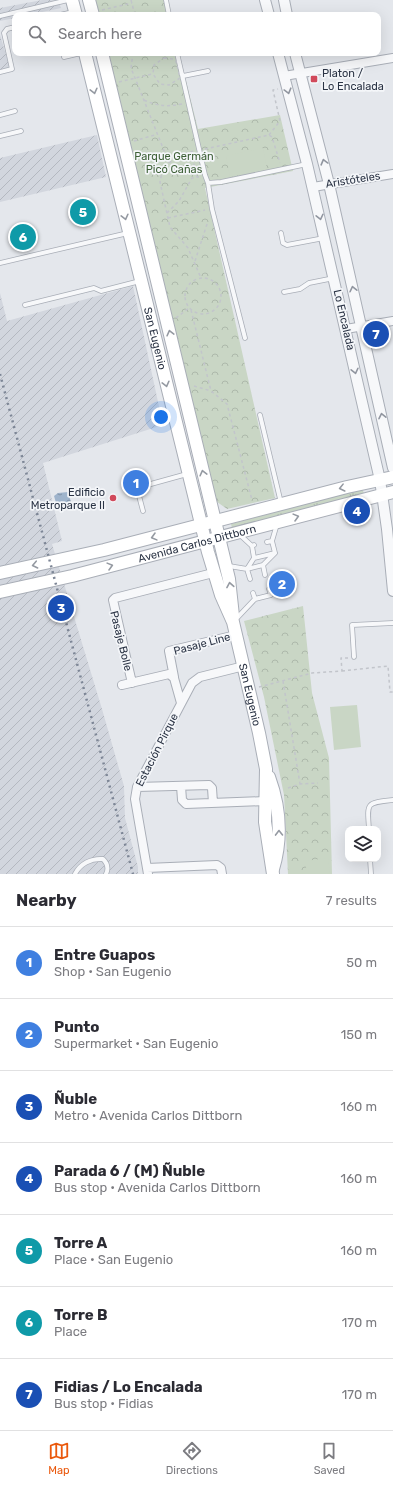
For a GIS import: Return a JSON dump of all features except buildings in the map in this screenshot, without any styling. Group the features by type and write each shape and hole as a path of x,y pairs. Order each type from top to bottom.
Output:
{"main road":[{"name":"San Eugenio","path":"86,56 213,573 233,622"},
{"name":"San Eugenio","path":"103,56 226,566 231,591 233,622 250,690 266,769 275,796 279,824 278,852 273,872"},
{"path":"104,129 113,133 117,130 119,125"},
{"path":"110,155 116,149 125,151"},
{"name":"Avenida Carlos Dittborn","path":"0,573 77,557 254,510 393,477"},
{"name":"Avenida Carlos Dittborn","path":"0,592 72,576 388,493"},
{"name":"San Eugenio","path":"266,769 266,839 273,872"}],"street":[{"path":"265,0 268,12"},
{"path":"284,0 286,12"},
{"name":"Lo Encalada","path":"279,56 308,164 380,480 388,493 393,591"},
{"name":"Lo Encalada","path":"296,56 329,184 393,468"},
{"path":"284,76 393,58"},
{"name":"Aristóteles","path":"313,187 393,174"},
{"path":"346,329 393,321"},
{"path":"372,444 387,440"},
{"name":"Pasaje Bolle","path":"132,683 112,600 213,573"},
{"name":"Pasaje Line","path":"181,703 169,651 236,635"},
{"name":"Estación Pirque","path":"148,871 135,798 137,787 192,683 200,677 244,666"},
{"path":"122,685 166,674 174,677"},
{"path":"137,787 209,785 212,788 213,803"},
{"path":"181,786 182,800 184,804 265,801"},
{"path":"148,871 196,870 219,866 222,874"}],"lane":[{"path":"17,12 68,0"},
{"path":"166,0 168,12"},
{"path":"0,16 12,13"},
{"path":"0,72 12,69 3,37 6,29 12,28"},
{"path":"64,57 68,56"},
{"path":"178,56 205,176 208,183 212,208 232,295 244,338"},
{"path":"182,76 208,71"},
{"path":"0,115 15,111"},
{"path":"0,136 21,131"},
{"path":"208,183 221,182 282,168 308,164"},
{"path":"0,263 129,233"},
{"path":"281,233 283,243 287,245 325,238"},
{"path":"284,292 300,289 309,283 334,278"},
{"path":"25,305 94,288 101,291 140,281"},
{"path":"260,415 281,504"},
{"path":"143,511 138,492 140,487 188,473"},
{"path":"275,553 272,541 277,522"},
{"path":"238,533 253,546 254,558 247,569 250,579"},
{"path":"267,542 272,541"},
{"path":"254,558 275,553"},
{"path":"226,566 247,569 263,565 275,553"},
{"path":"263,565 265,575"},
{"path":"233,622 255,599 271,595 269,589"},
{"path":"253,593 255,599"},
{"path":"354,657 352,625 393,623"},
{"path":"369,826 368,808 370,804 373,802 393,800"},
{"path":"75,874 77,869 90,860 97,858 103,859 106,863 108,870 106,874"},
{"path":"370,862 371,874"}],"path":[{"path":"131,0 134,12"},
{"path":"91,9 132,3"},
{"path":"133,56 131,68 169,163"},
{"path":"168,58 176,61 180,78 173,84 165,85 157,82 153,74 156,62 168,58"},
{"path":"109,84 153,74"},
{"path":"201,278 195,261 188,248 170,227 160,182 162,172 169,163 181,155 269,135 280,121 274,90 287,88"},
{"path":"144,100 157,106 173,106 188,102"},
{"path":"122,139 133,142 158,134"},
{"path":"269,135 272,137 282,168"},
{"path":"191,152 197,177"},
{"path":"167,212 179,201 192,178 205,176"},
{"path":"168,218 212,208"},
{"path":"195,261 212,208"},
{"path":"190,309 201,314 207,314 217,308 221,298 217,284 211,280 201,278 192,281 186,289 185,299 190,309 211,391 227,404 254,510"},
{"path":"221,298 232,295"},
{"path":"167,321 175,319 190,309"},
{"path":"342,670 341,658 354,657"},
{"path":"250,690 312,673 388,666 390,692 393,692"},
{"path":"283,681 300,784"},
{"path":"288,788 300,784 318,783"}],"shaded area":[{"path":"42,0 58,0 61,8 42,12 12,12 12,19 0,21 0,8"},
{"path":"0,35 10,68 0,70"},
{"path":"97,135 106,177 0,202 0,158"},
{"path":"133,286 163,425 43,463 62,541 52,544 124,786 125,818 138,867 138,874 0,874 0,293 7,321"}],"green space":[{"path":"94,0 165,0 168,12 96,12"},
{"name":"Parque Germán Picó Cañas","path":"107,56 180,56 198,129 280,115 293,171 205,188 275,498 227,509 213,499"},
{"path":"263,148 267,169 230,177 226,156"},
{"path":"362,489 364,493 232,528 231,524"},
{"path":"303,606 312,693 329,758 332,874 288,874 284,795 264,697 244,621"},
{"path":"357,705 361,747 334,750 330,707"},
{"path":"328,858 330,874 307,874 305,861"}],"water":[{"path":"68,492 71,502 57,506 54,496 58,493"}],"railway":[{"path":"0,374 133,874"}],"place":[{"name":"Platon / Lo Encalada","path":"314,79"},
{"name":"Torre A","path":"83,212"},
{"name":"Torre B","path":"23,237"},
{"name":"Fidias / Lo Encalada","path":"376,334"},
{"name":"Entre Guapos","path":"136,483"},
{"name":"Edificio Metroparque II","path":"113,498"},
{"name":"Parada 6 / (M) Ñuble","path":"357,511"},
{"name":"Punto","path":"282,584"},
{"name":"Ñuble","path":"61,608"}]}
